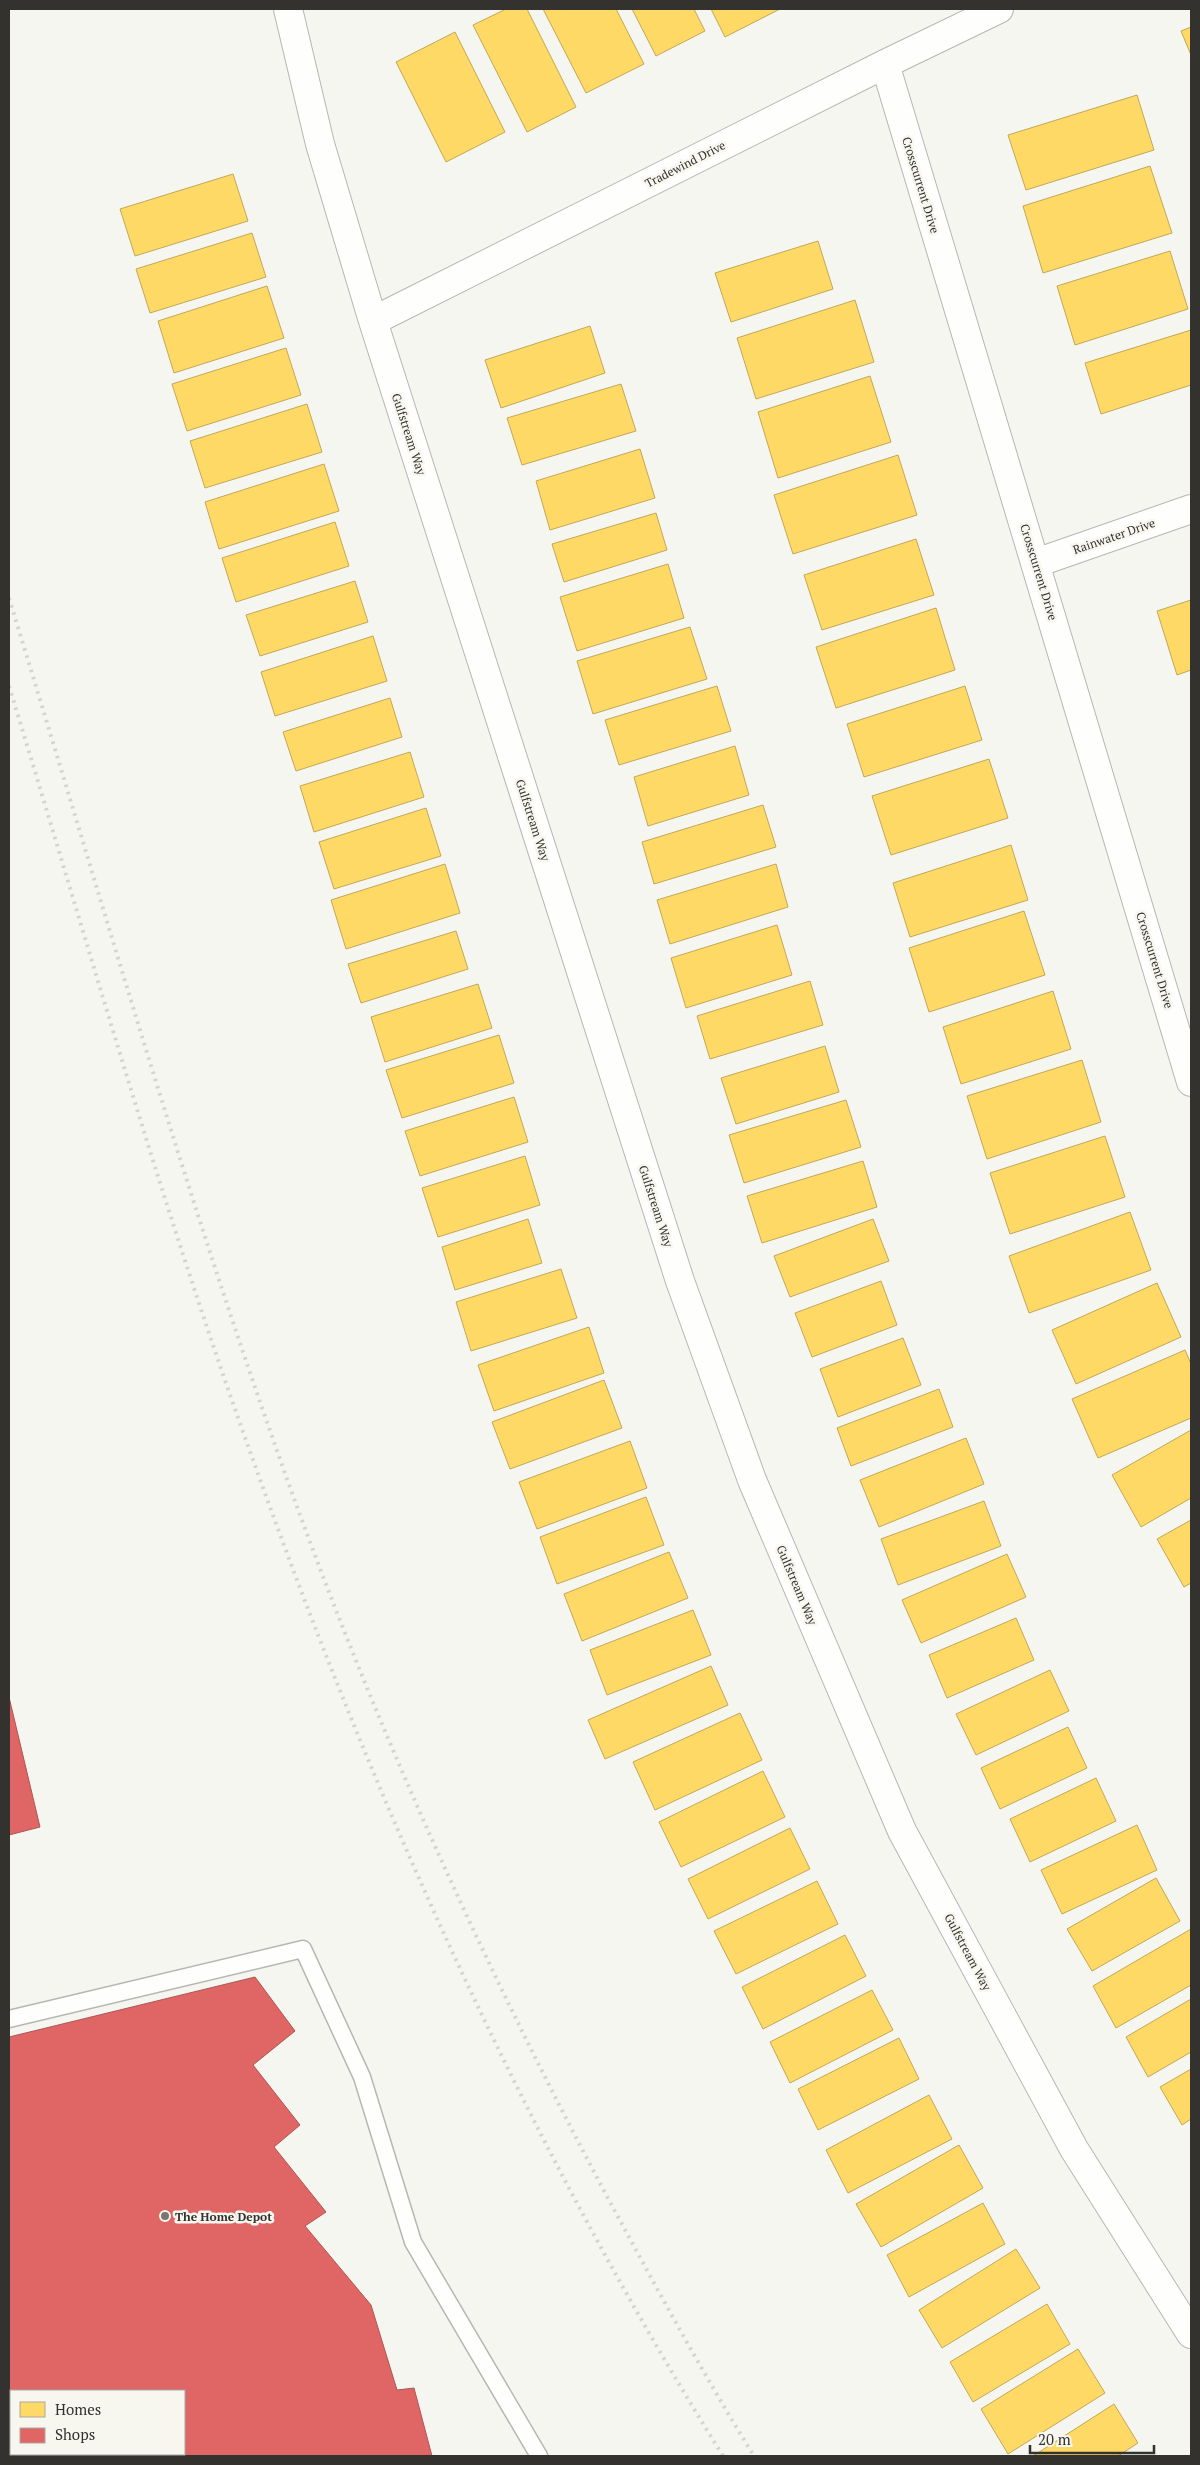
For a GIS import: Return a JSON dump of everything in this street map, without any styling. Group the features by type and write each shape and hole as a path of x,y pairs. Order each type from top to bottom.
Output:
{"street":[{"name":"Gulfstream Way","path":"288,9 320,144 373,321 677,1271 752,1480 902,1831 1074,2149 1191,2334"},
{"name":"Tradewind Drive","path":"373,321 885,64 999,9"},
{"name":"Crosscurrent Drive","path":"885,64 1191,1082"},
{"name":"Rainwater Drive","path":"1036,562 1191,510"}],"lane":[{"path":"9,2020 303,1949 362,2077 413,2242 539,2456"}],"building: Homes":[{"path":"506,9 527,9 576,107 527,132 473,25"},
{"path":"543,9 616,9 644,64 586,93"},
{"path":"632,9 694,9 705,31 656,56"},
{"path":"711,9 780,9 725,37"},
{"path":"1191,27 1191,55 1181,31"},
{"path":"455,32 505,132 446,162 396,62"},
{"path":"1137,95 1154,150 1026,190 1008,135"},
{"path":"1150,166 1172,233 1043,273 1023,206"},
{"path":"233,174 248,221 135,256 120,209"},
{"path":"252,233 266,277 150,313 136,269"},
{"path":"818,241 833,289 731,322 715,273"},
{"path":"1170,251 1188,309 1075,345 1057,286"},
{"path":"267,286 284,338 174,373 158,321"},
{"path":"855,300 874,362 756,399 737,338"},
{"path":"590,326 605,373 501,408 485,360"},
{"path":"1191,330 1191,385 1101,414 1085,363"},
{"path":"286,348 301,395 187,431 172,384"},
{"path":"870,376 891,442 778,478 758,412"},
{"path":"621,384 636,431 522,465 507,418"},
{"path":"307,404 322,452 205,488 190,441"},
{"path":"640,449 655,498 550,530 536,481"},
{"path":"898,455 917,515 793,554 774,495"},
{"path":"324,464 339,511 219,549 205,502"},
{"path":"656,513 667,550 564,582 552,544"},
{"path":"335,522 349,566 236,602 222,558"},
{"path":"916,539 934,595 822,630 804,575"},
{"path":"668,564 684,618 577,651 560,597"},
{"path":"355,581 368,622 260,656 246,615"},
{"path":"1191,600 1191,670 1177,675 1157,611"},
{"path":"936,608 955,670 836,708 816,647"},
{"path":"690,627 707,679 593,714 577,661"},
{"path":"373,636 387,681 275,716 261,672"},
{"path":"717,686 731,731 619,765 605,720"},
{"path":"965,686 982,740 864,777 847,724"},
{"path":"390,698 402,737 296,771 283,732"},
{"path":"735,746 749,795 648,826 634,777"},
{"path":"410,752 424,797 314,832 300,786"},
{"path":"989,759 1008,818 891,855 872,796"},
{"path":"763,805 776,847 654,884 642,842"},
{"path":"426,808 441,856 334,889 319,842"},
{"path":"1011,845 1028,900 910,937 893,883"},
{"path":"445,864 460,913 346,949 331,900"},
{"path":"776,864 788,907 670,944 657,900"},
{"path":"1024,911 1045,975 929,1012 909,948"},
{"path":"777,925 792,975 686,1008 671,958"},
{"path":"456,931 468,969 361,1003 348,964"},
{"path":"810,981 823,1025 710,1059 697,1016"},
{"path":"478,984 492,1028 385,1062 371,1017"},
{"path":"1053,991 1071,1049 961,1084 943,1027"},
{"path":"499,1035 514,1083 402,1118 386,1070"},
{"path":"825,1046 839,1092 736,1124 721,1078"},
{"path":"1082,1060 1101,1122 987,1159 967,1096"},
{"path":"514,1097 528,1142 420,1176 405,1131"},
{"path":"846,1100 861,1147 744,1183 729,1135"},
{"path":"1105,1136 1125,1197 1010,1234 990,1173"},
{"path":"525,1156 540,1205 438,1237 422,1188"},
{"path":"863,1161 877,1207 762,1243 747,1196"},
{"path":"1130,1212 1151,1270 1029,1313 1009,1256"},
{"path":"528,1219 542,1263 455,1290 442,1247"},
{"path":"873,1219 889,1261 790,1297 774,1256"},
{"path":"561,1269 577,1318 471,1351 456,1302"},
{"path":"881,1281 897,1325 812,1357 795,1313"},
{"path":"1157,1283 1181,1337 1076,1384 1052,1330"},
{"path":"589,1327 604,1373 494,1411 478,1365"},
{"path":"903,1338 921,1385 838,1417 820,1369"},
{"path":"1185,1350 1191,1364 1191,1418 1098,1458 1072,1399"},
{"path":"604,1380 622,1428 510,1469 492,1422"},
{"path":"939,1389 953,1427 851,1466 837,1428"},
{"path":"1191,1430 1191,1498 1141,1527 1112,1475"},
{"path":"966,1438 984,1484 879,1527 860,1480"},
{"path":"630,1441 647,1488 537,1529 519,1482"},
{"path":"646,1497 664,1545 557,1584 540,1537"},
{"path":"984,1501 1001,1546 898,1585 881,1539"},
{"path":"1191,1520 1191,1583 1184,1587 1157,1539"},
{"path":"669,1552 688,1598 582,1641 564,1594"},
{"path":"1007,1554 1026,1597 921,1643 902,1600"},
{"path":"693,1610 711,1655 607,1695 590,1650"},
{"path":"1016,1618 1034,1660 947,1698 929,1655"},
{"path":"711,1666 728,1705 605,1759 588,1720"},
{"path":"1050,1670 1069,1711 976,1755 956,1714"},
{"path":"740,1713 762,1760 655,1810 633,1762"},
{"path":"1068,1727 1087,1768 1000,1809 981,1768"},
{"path":"763,1771 785,1817 681,1867 659,1822"},
{"path":"1096,1778 1116,1821 1030,1862 1010,1819"},
{"path":"1137,1825 1157,1870 1062,1914 1041,1870"},
{"path":"790,1828 810,1869 708,1919 688,1879"},
{"path":"1156,1878 1180,1921 1092,1971 1067,1929"},
{"path":"817,1881 838,1924 736,1974 714,1931"},
{"path":"1191,1929 1191,1985 1116,2028 1093,1986"},
{"path":"845,1935 866,1976 763,2029 742,1987"},
{"path":"872,1990 893,2030 790,2083 770,2042"},
{"path":"1191,1999 1191,2052 1148,2077 1126,2037"},
{"path":"899,2038 919,2079 818,2130 798,2089"},
{"path":"1191,2069 1191,2119 1182,2125 1160,2087"},
{"path":"929,2095 952,2139 848,2193 826,2150"},
{"path":"959,2145 983,2188 881,2247 856,2204"},
{"path":"983,2203 1005,2244 909,2297 887,2255"},
{"path":"1016,2249 1040,2288 942,2348 919,2310"},
{"path":"1047,2304 1070,2344 973,2402 950,2362"},
{"path":"1078,2349 1105,2393 1008,2454 981,2409"},
{"path":"1114,2404 1138,2443 1118,2456 1033,2456"}],"building: Shops":[{"path":"9,1697 40,1827 9,1835"},
{"name":"The Home Depot","path":"255,1977 295,2031 253,2065 300,2125 274,2147 326,2212 305,2226 371,2305 397,2390 414,2388 432,2456 9,2456 9,2037"}],"railway":[{"path":"9,598 204,1235 275,1445 347,1639 428,1830 516,2018 610,2202 698,2362 754,2456"},
{"path":"9,686 126,1073 187,1266 252,1457 350,1716 460,1970 521,2094 584,2217 652,2338 723,2456"}],"place":[{"name":"The Home Depot","path":"165,2216"}]}
